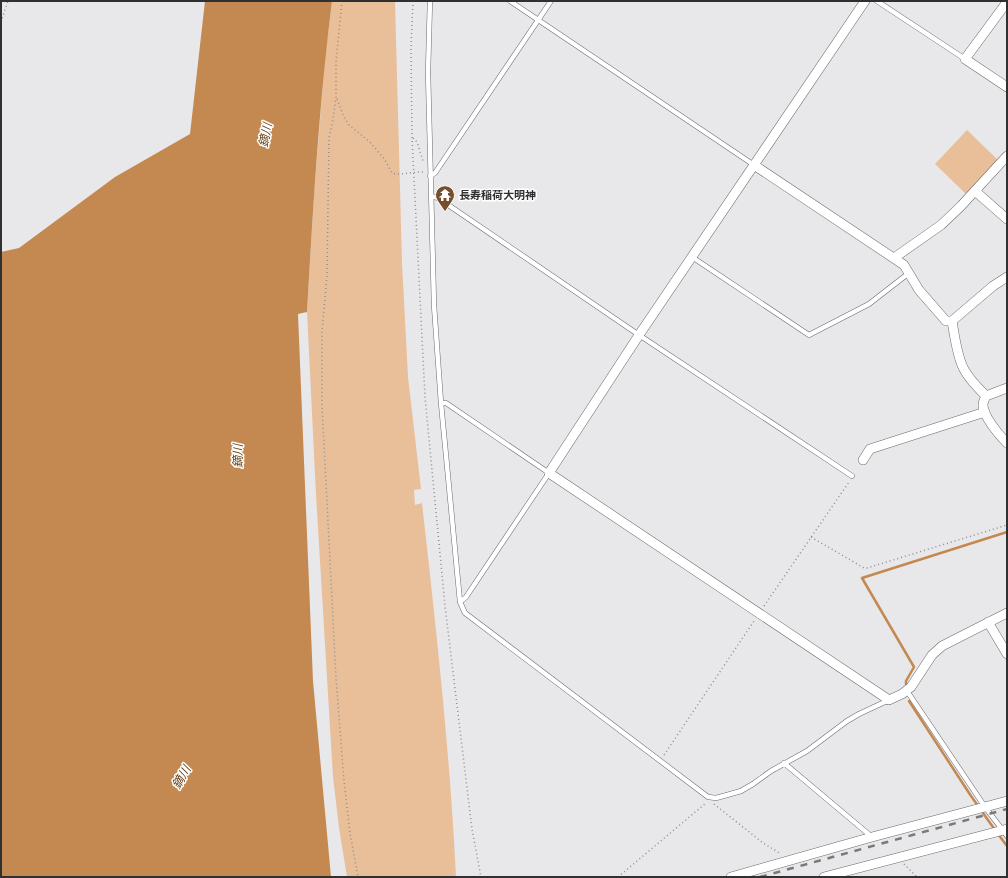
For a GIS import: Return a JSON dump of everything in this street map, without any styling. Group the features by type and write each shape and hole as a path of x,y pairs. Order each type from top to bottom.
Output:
{"street":[{"path":"865,1 639,335 549,473 889,700 911,687 936,651 956,638 1007,613"},
{"path":"1007,2 965,59 1007,88"},
{"path":"894,258 941,225 1007,156"},
{"path":"754,165 904,265 919,290 946,321 952,321 1007,276"},
{"path":"975,191 1007,219"},
{"path":"952,321 960,361 964,370 974,384 986,396"},
{"path":"1007,388 986,396 983,404 985,412 996,430 1007,443"},
{"path":"863,460 870,450 985,412"},
{"path":"988,622 1007,654"},
{"path":"732,877 872,837 1007,801"},
{"path":"824,877 897,857 1006,832"}],"lane":[{"path":"430,1 428,72 434,305 441,403 460,602 466,613 709,798 716,798 741,791 771,771 806,751 859,714 889,700"},
{"path":"510,1 754,165"},
{"path":"430,176 435,173 551,1"},
{"path":"877,1 965,59"},
{"path":"431,196 438,198 639,335 852,476"},
{"path":"692,257 809,335 869,304 909,273"},
{"path":"441,403 446,403 549,473 466,597 460,602"},
{"path":"907,690 985,807 1006,832"},
{"path":"784,763 872,837"}],"path":[{"path":"1,22 8,1"},
{"path":"342,1 336,62 336,98 329,138 327,275 322,332 322,405 336,686 344,781 350,833 358,877"},
{"path":"413,1 411,47 412,138 425,397 445,606 472,829 481,877"},
{"path":"336,98 349,125 370,142 385,160 392,173 399,175 414,171 426,172 430,184"},
{"path":"412,138 417,142 424,164"},
{"path":"811,537 864,568 867,568 1007,524"},
{"path":"618,877 703,806 709,798 715,806 763,843 782,854 787,862"},
{"path":"897,857 917,877"}],"shaded area":[{"path":"332,1 395,1 402,263 408,377 421,489 414,490 415,505 422,503 442,690 456,877 347,877 339,828 333,777 316,495 307,312 314,195 325,58"},
{"path":"967,130 999,161 966,194 935,164"}],"water":[{"name":"鏑川","path":"205,1 332,1 320,117 307,312 298,314 313,681 331,877 1,877 1,252 19,248 115,177 190,134"}],"waterway":[{"path":"906,684 906,681 914,667 862,578 1007,532"},
{"path":"909,701 995,830"},
{"path":"998,834 1007,846"}],"railway":[{"path":"760,877 1007,809"}],"place":[{"name":"長寿稲荷大明神","path":"445,212"}]}
